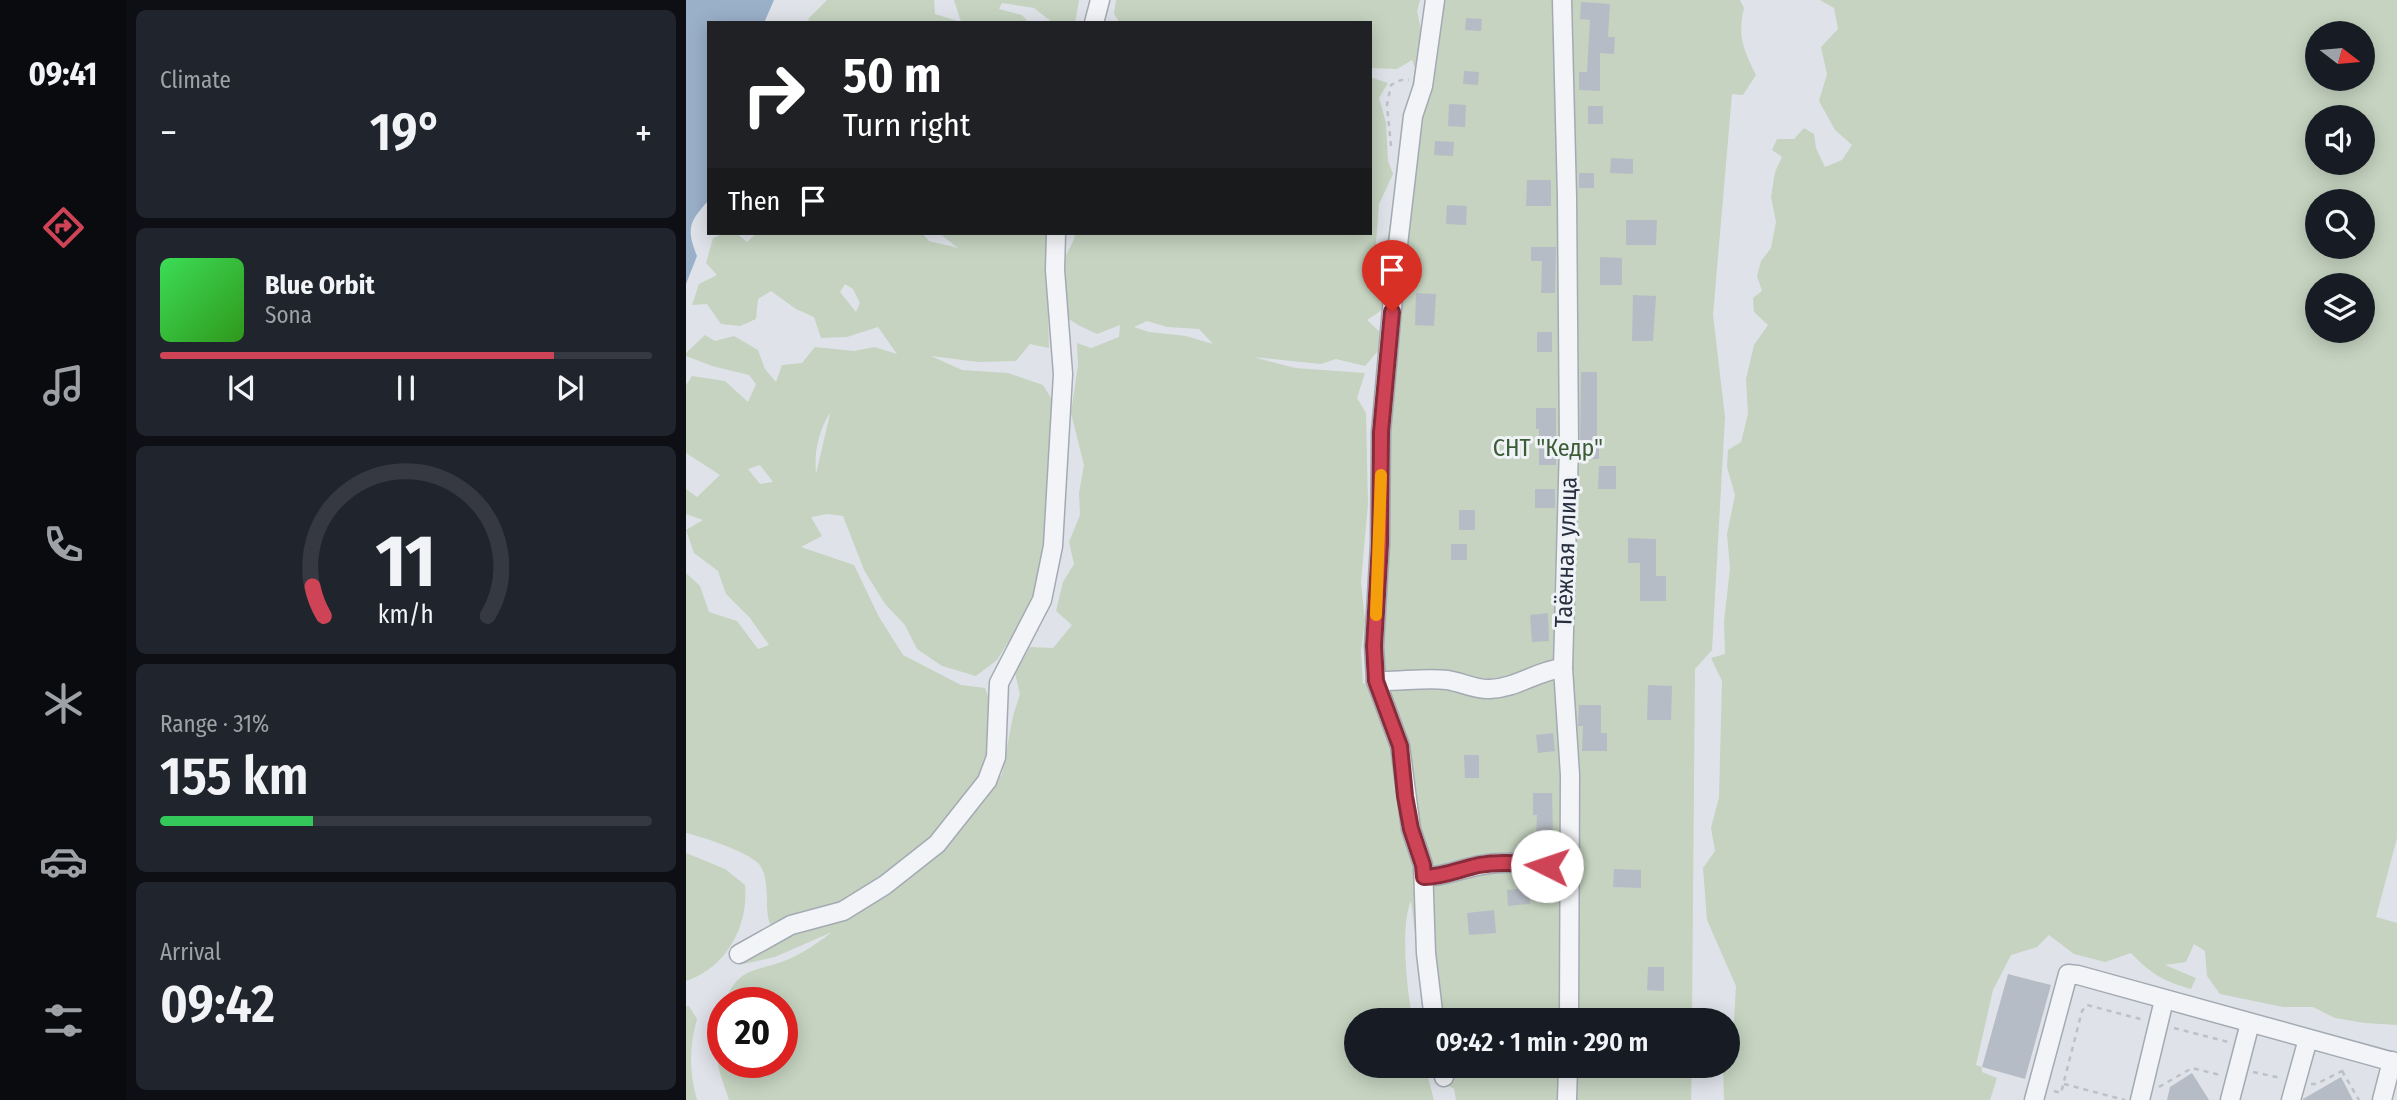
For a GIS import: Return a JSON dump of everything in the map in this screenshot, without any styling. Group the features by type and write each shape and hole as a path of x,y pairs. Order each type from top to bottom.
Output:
{"street":[{"path":"1095,21 1100,0"},
{"path":"1433,1008 1426,953 1423,865 1411,829 1400,746 1376,681 1374,646 1385,382 1408,149 1413,116 1423,86 1435,0"},
{"name":"Таёжная улица","path":"1562,0 1569,445 1563,668 1570,775 1569,1008"},
{"path":"739,954 791,925 843,911 885,885 937,844 987,781 996,757 999,683 1042,600 1053,546 1063,374 1055,270 1056,235"},
{"path":"1376,681 1449,680 1471,688 1488,690 1514,686 1548,670 1563,668"},
{"path":"1424,877 1437,877 1463,869 1504,862 1570,867"},
{"path":"2040,1095 2068,974 2394,1062 2382,1100"},
{"path":"2140,1100 2164,1000"},
{"path":"2230,1100 2250,1023"},
{"path":"2291,1100 2308,1039"},
{"path":"1567,1100 1568,1078"}],"path":[{"path":"2040,1095 2061,1093 2082,1011 2087,1005 2244,1044"},
{"path":"2156,1089 2192,1068 2220,1075"},
{"path":"2342,1071 2359,1100"},
{"path":"2063,1084 2125,1100"}],"green space":[{"path":"827,0 934,0 935,14 958,21 810,21 808,19"},
{"path":"954,0 1079,0 1075,21 1050,21 1034,8 1002,3 999,9 1022,15 1027,21 961,21"},
{"name":"СНТ \"Кедр\"","path":"1116,0 1420,0 1417,11 1421,29 1425,0 1740,0 1744,8 1741,27 1743,43 1756,75 1743,95 1732,94 1713,315 1725,417 1712,650 1695,669 1692,1008 1424,1008 1411,901 1405,943 1411,1008 1344,1008 1344,1078 1428,1078 1434,1100 729,1100 722,1078 798,1078 798,987 732,987 750,972 795,956 832,932 775,957 743,964 786,935 775,930 769,921 762,870 758,863 744,854 686,833 686,573 700,586 709,612 737,621 758,649 769,645 750,618 726,594 718,571 694,553 686,530 703,520 686,514 686,489 697,497 720,475 686,453 686,385 692,376 725,381 748,402 756,384 749,375 712,366 686,356 686,353 705,335 715,341 734,336 758,350 765,369 776,382 782,365 802,363 815,347 854,351 874,347 897,354 878,327 847,337 821,338 814,317 796,309 771,291 758,299 756,319 740,326 721,324 707,304 692,305 699,284 717,275 706,263 713,238 720,235 738,235 747,242 755,235 924,235 929,241 958,248 942,235 1046,235 1049,348 1030,344 1016,361 978,362 931,356 962,370 1008,373 1043,385 1056,406 1051,545 1039,592 997,660 976,676 942,666 917,649 905,625 885,604 864,570 843,516 827,514 811,517 822,536 801,547 854,565 879,617 903,655 961,685 985,688 991,703 985,795 1002,774 1020,694 1015,673 1030,647 1053,648 1072,625 1056,611 1063,582 1074,564 1069,542 1080,515 1079,493 1084,465 1071,413 1078,365 1077,343 1091,348 1119,337 1120,325 1097,334 1063,315 1062,269 1075,235 1372,235 1372,78 1388,83 1379,98 1386,123 1388,161 1393,174 1379,204 1375,255 1383,303 1387,242 1415,68 1412,60 1397,69 1372,68 1372,21 1119,21 1114,14","holes":["845,284 853,289 860,303 856,312 840,292","1382,310 1373,448 1365,684 1361,651 1365,620 1361,582 1368,504 1366,413 1357,398 1365,373 1295,368 1253,357 1321,364 1336,359 1365,366 1379,350 1380,332 1367,320","1147,321 1167,327 1199,329 1213,344 1186,336 1149,332 1134,327","830,413 816,474 816,451 822,427","760,465 773,482 760,484 748,469","906,876 846,921 845,920 846,913"]},
{"path":"1820,0 2397,0 2397,838 2376,917 2397,923 2397,1025 2335,1018 2313,1007 2283,1007 2220,994 2207,976 2205,951 2194,944 2186,962 2165,965 2196,978 2191,989 2158,976 2131,953 2105,962 2074,954 2049,935 2037,947 2011,955 1993,990 1976,1065 1982,1067 1982,1072 1997,1078 1990,1100 1724,1100 1723,1078 1740,1078 1740,1008 1735,1008 1736,986 1707,920 1703,868 1715,851 1711,828 1719,797 1722,681 1711,658 1725,654 1724,622 1730,568 1727,534 1735,495 1727,467 1728,450 1741,442 1748,414 1746,379 1754,345 1768,325 1754,312 1753,298 1762,291 1757,276 1761,261 1771,248 1776,222 1771,197 1775,172 1782,157 1772,150 1777,139 1794,139 1804,128 1814,134 1816,148 1825,167 1842,160 1852,145 1835,130 1819,101 1827,74 1821,47 1838,29 1834,8"},
{"path":"686,853 725,869 745,885 745,900 739,930 732,944 713,966 686,981"},
{"path":"686,1006 689,1006 697,1019 691,1060 697,1100 686,1100"},
{"path":"1437,1078 1692,1078 1691,1100 1456,1100 1454,1089"}],"water":[{"path":"686,0 774,0 765,21 707,21 707,202 691,226 691,239 697,256 686,284"}],"building":[{"path":"1581,2 1610,4 1608,37 1615,37 1614,54 1600,53 1600,91 1579,90 1579,72 1587,72 1590,20 1580,19"},
{"path":"1466,18 1482,19 1481,31 1465,30"},
{"path":"1464,71 1479,72 1478,85 1463,84"},
{"path":"1449,104 1466,105 1465,127 1448,126"},
{"path":"1588,106 1603,106 1603,124 1588,124"},
{"path":"1435,141 1454,142 1453,156 1434,155"},
{"path":"1611,158 1633,159 1633,174 1610,173"},
{"path":"1579,173 1594,173 1594,188 1579,188"},
{"path":"1527,180 1551,180 1551,206 1526,206"},
{"path":"1447,205 1467,206 1466,225 1446,224"},
{"path":"1626,220 1657,220 1656,245 1626,245"},
{"path":"1531,247 1556,247 1555,293 1541,293 1542,261 1531,261"},
{"path":"1600,257 1622,258 1622,285 1600,285"},
{"path":"1416,293 1436,294 1434,326 1415,325"},
{"path":"1633,295 1656,296 1653,341 1632,341"},
{"path":"1537,332 1552,332 1552,352 1537,352"},
{"path":"1581,372 1597,372 1599,459 1580,459"},
{"path":"1536,408 1556,408 1556,465 1539,465"},
{"path":"1599,466 1616,466 1616,489 1598,489"},
{"path":"1535,489 1555,489 1555,508 1535,508"},
{"path":"1459,510 1475,510 1475,530 1459,530"},
{"path":"1628,538 1656,539 1656,576 1666,576 1666,601 1640,601 1640,563 1628,563"},
{"path":"1451,544 1467,544 1467,560 1451,560"},
{"path":"1548,613 1549,641 1532,642 1530,615"},
{"path":"1648,685 1672,686 1671,720 1647,720"},
{"path":"1579,705 1601,705 1601,733 1607,733 1607,751 1582,751 1583,726 1578,726"},
{"path":"1553,733 1555,751 1538,753 1536,735"},
{"path":"1464,755 1479,755 1479,778 1465,778"},
{"path":"1533,793 1552,793 1553,837 1536,837 1537,815 1533,815"},
{"path":"1614,869 1641,870 1641,888 1613,887"},
{"path":"1529,888 1530,904 1508,906 1507,890"},
{"path":"1494,910 1496,933 1469,935 1467,913"},
{"path":"1648,967 1664,967 1664,991 1647,990"},
{"path":"2008,974 2051,985 2025,1079 1982,1067"},
{"path":"2192,1073 2209,1100 2167,1100 2170,1087"},
{"path":"2341,1077 2353,1100 2303,1100 2303,1099"}],"slow traffic":[{"path":"1376,615 1381,475"}],"route":[{"path":"1392,312 1381,432 1380,544 1374,646 1376,681 1400,746 1411,829 1423,865 1424,877 1437,877 1454,871 1504,862 1547,866"}]}
